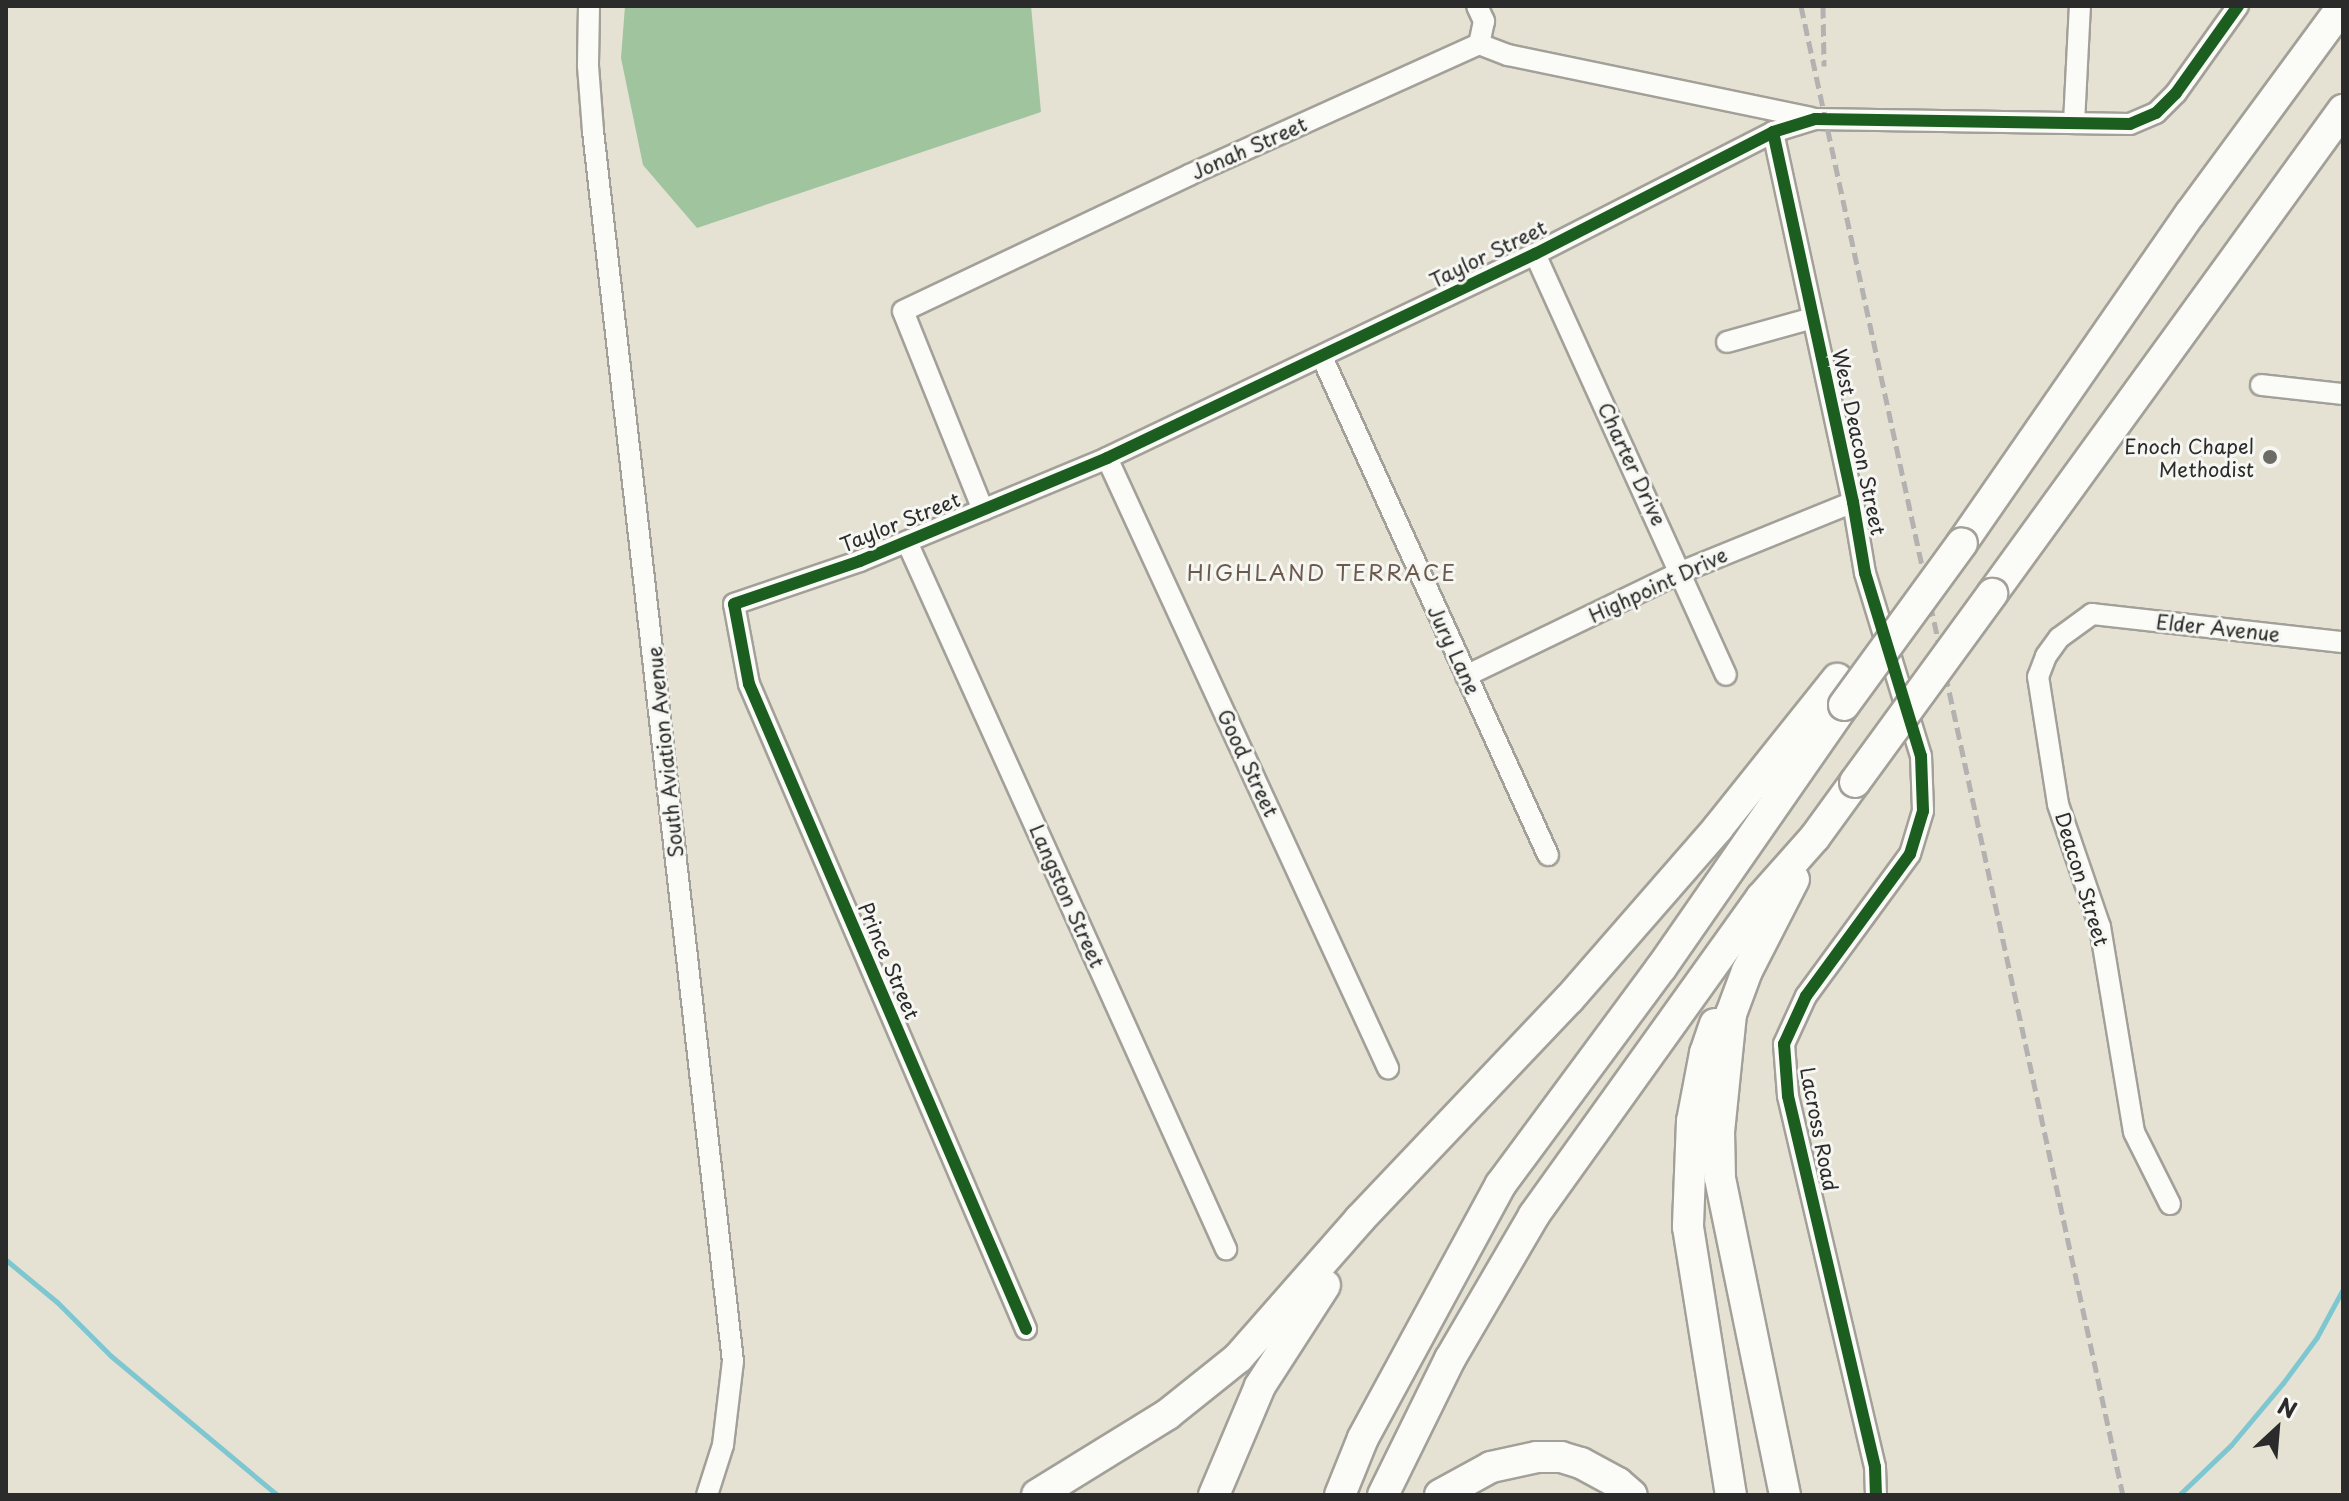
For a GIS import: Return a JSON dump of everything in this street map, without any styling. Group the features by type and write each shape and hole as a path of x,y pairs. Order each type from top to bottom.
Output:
{"highway":[{"path":"1037,1495 1168,1414 1238,1358 1360,1219 1569,999 1840,692 1997,497 2190,214 2343,6"},
{"path":"1383,1495 1463,1335 1534,1215 1761,898 1815,837 2343,110"},
{"path":"1340,1495 1363,1438 1501,1184 1661,968 1840,692"},
{"path":"1782,1482 1720,1178 1719,1132 1731,1014 1747,971 1815,837"},
{"path":"1731,1495 1688,1227 1689,1151 1705,1053 1729,985 1747,948 1784,897"},
{"path":"1214,1495 1260,1386 1281,1350 1422,1155"},
{"path":"1440,1495 1491,1467 1537,1457 1581,1463 1618,1483 1632,1495"}],"street":[{"name":"South Aviation Avenue","path":"589,6 588,66 593,131 733,1361 723,1445 707,1495"},
{"path":"1477,6 1484,21 1479,44 1508,55 1815,119"},
{"path":"2074,123 2080,6"},
{"name":"Taylor Street","path":"734,604 907,542 1107,458 1535,254 1773,132 1815,119 2130,124 2156,113 2176,93 2238,6"},
{"name":"Jonah Street","path":"983,510 903,311 1189,175 1479,44"},
{"name":"West Deacon Street","path":"1773,132 1853,502 1865,573 1921,756"},
{"name":"Charter Drive","path":"1535,254 1726,675"},
{"path":"1727,342 1813,318"},
{"name":"Jury Lane","path":"1322,357 1548,855"},
{"path":"2261,385 2343,394"},
{"name":"Good Street","path":"1107,458 1388,1068"},
{"name":"Highpoint Drive","path":"1466,676 1681,572 1853,502"},
{"name":"Langston Street","path":"907,542 1226,1249"},
{"name":"Prince Street","path":"734,604 749,684 1026,1329"},
{"name":"Elder Avenue","path":"2092,614 2343,642"},
{"name":"Deacon Street","path":"2092,614 2059,638 2046,656 2038,677 2058,804 2100,927 2134,1132 2170,1204"},
{"name":"Lacross Road","path":"1876,1495 1875,1467 1788,1096 1784,1044 1806,996 1910,854 1923,811 1921,756"}],"green space":[{"path":"625,6 1031,6 1041,112 697,228 643,165 621,58"}],"waterway":[{"path":"6,1260 57,1302 111,1356 277,1495"},
{"path":"2179,1495 2231,1445 2283,1383 2317,1337 2343,1289"}],"railway":[{"path":"1801,6 2123,1495"},
{"path":"1823,6 1824,66"}],"cycle path":[{"path":"1026,1329 749,684 734,604 860,561 1107,458 1535,254 1773,132 1815,119 2130,124 2156,113 2176,93 2238,6"},
{"path":"1773,132 1853,502 1865,573 1921,756 1923,811 1910,854 1806,996 1784,1044 1788,1096 1875,1467 1876,1495"}],"place":[{"name":"Enoch Chapel Methodist","path":"2270,457"}],"district":[{"name":"HIGHLAND TERRACE","path":"1322,572"}]}
